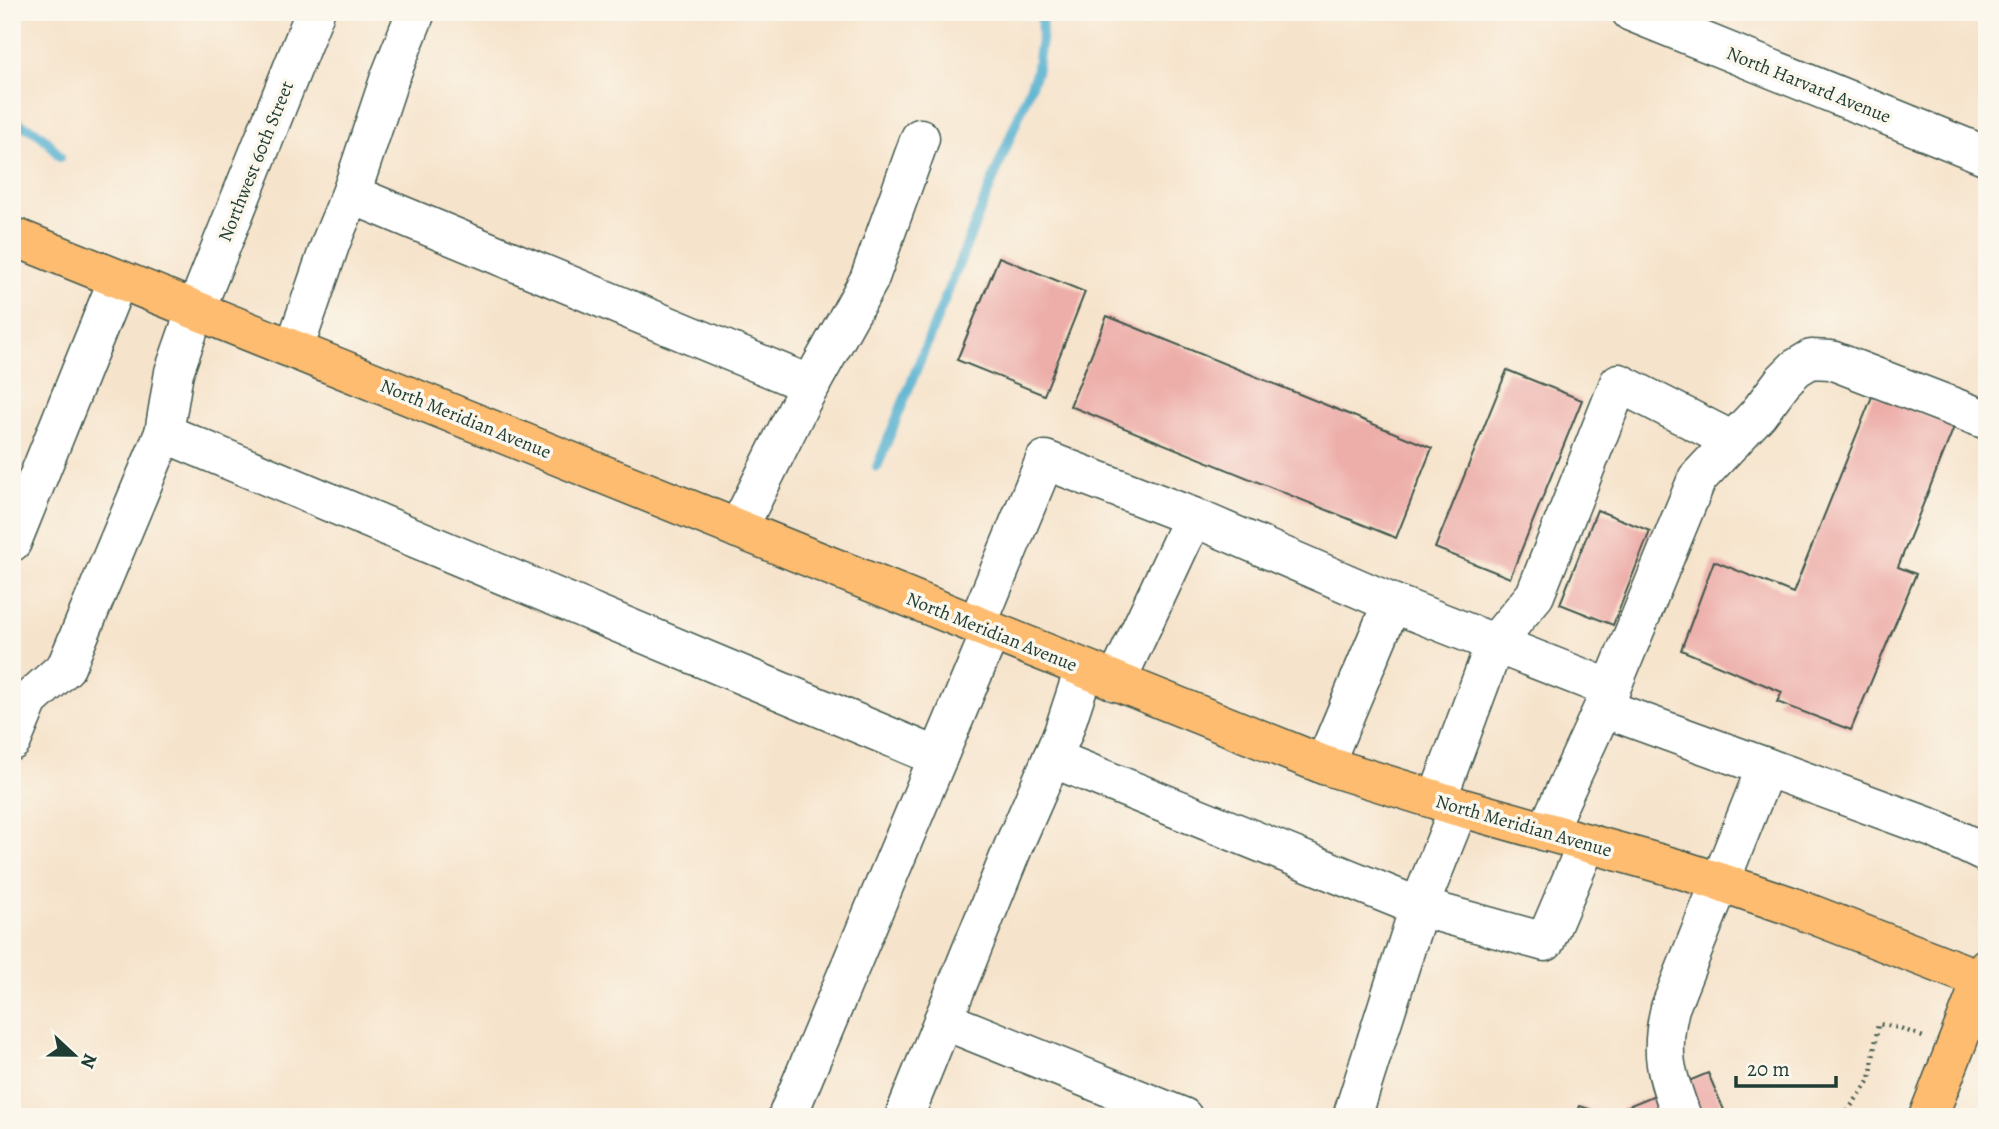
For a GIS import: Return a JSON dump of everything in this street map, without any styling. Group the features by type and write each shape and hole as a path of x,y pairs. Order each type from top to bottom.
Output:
{"main road":[{"name":"North Meridian Avenue","path":"12,236 1325,765 1448,804 1720,882 1985,976"},
{"path":"1928,1117 1985,976"}],"street":[{"name":"Northwest 60th Street","path":"12,741 29,700 66,667 164,433 174,372 195,309 315,12"},
{"path":"294,349 331,242 352,191 390,77 416,12"},
{"name":"North Harvard Avenue","path":"1631,12 1987,156"},
{"path":"738,529 811,385 869,280 920,138"},
{"path":"352,191 377,206 811,385"},
{"path":"12,542 118,279"},
{"path":"1546,832 1607,698 1697,479 1758,414 1796,368 1811,359 1831,360 1987,420"},
{"path":"1352,1117 1419,906 1495,643 1535,594 1619,383 1732,441"},
{"path":"164,433 938,757"},
{"path":"787,1117 938,757 1045,460 1193,517 1392,603 1495,643 1607,698 1766,767 1935,829 1987,854"},
{"path":"904,1117 1014,845 1063,733 1193,517"},
{"path":"1325,765 1392,603"},
{"path":"1052,758 1419,906 1545,943 1587,843"},
{"path":"1682,1117 1667,1078 1664,1052 1670,1008 1766,767"},
{"path":"943,1020 1184,1117"}],"path":[{"path":"1843,1117 1870,1080 1875,1047"}],"building":[{"path":"999,257 1085,292 1044,395 957,360"},
{"path":"1107,316 1432,448 1396,538 1070,406"},
{"path":"1507,370 1582,400 1510,578 1435,548"},
{"path":"1873,394 1954,427 1898,567 1916,574 1851,730 1777,702 1782,692 1681,650 1714,561 1793,593"},
{"path":"1597,510 1650,531 1613,625 1560,604"},
{"path":"1708,1073 1727,1117 1575,1117 1580,1106 1607,1115"}],"waterway":[{"path":"877,467 1036,73 1042,34 1041,12"},
{"path":"12,121 40,134 60,157"}]}
